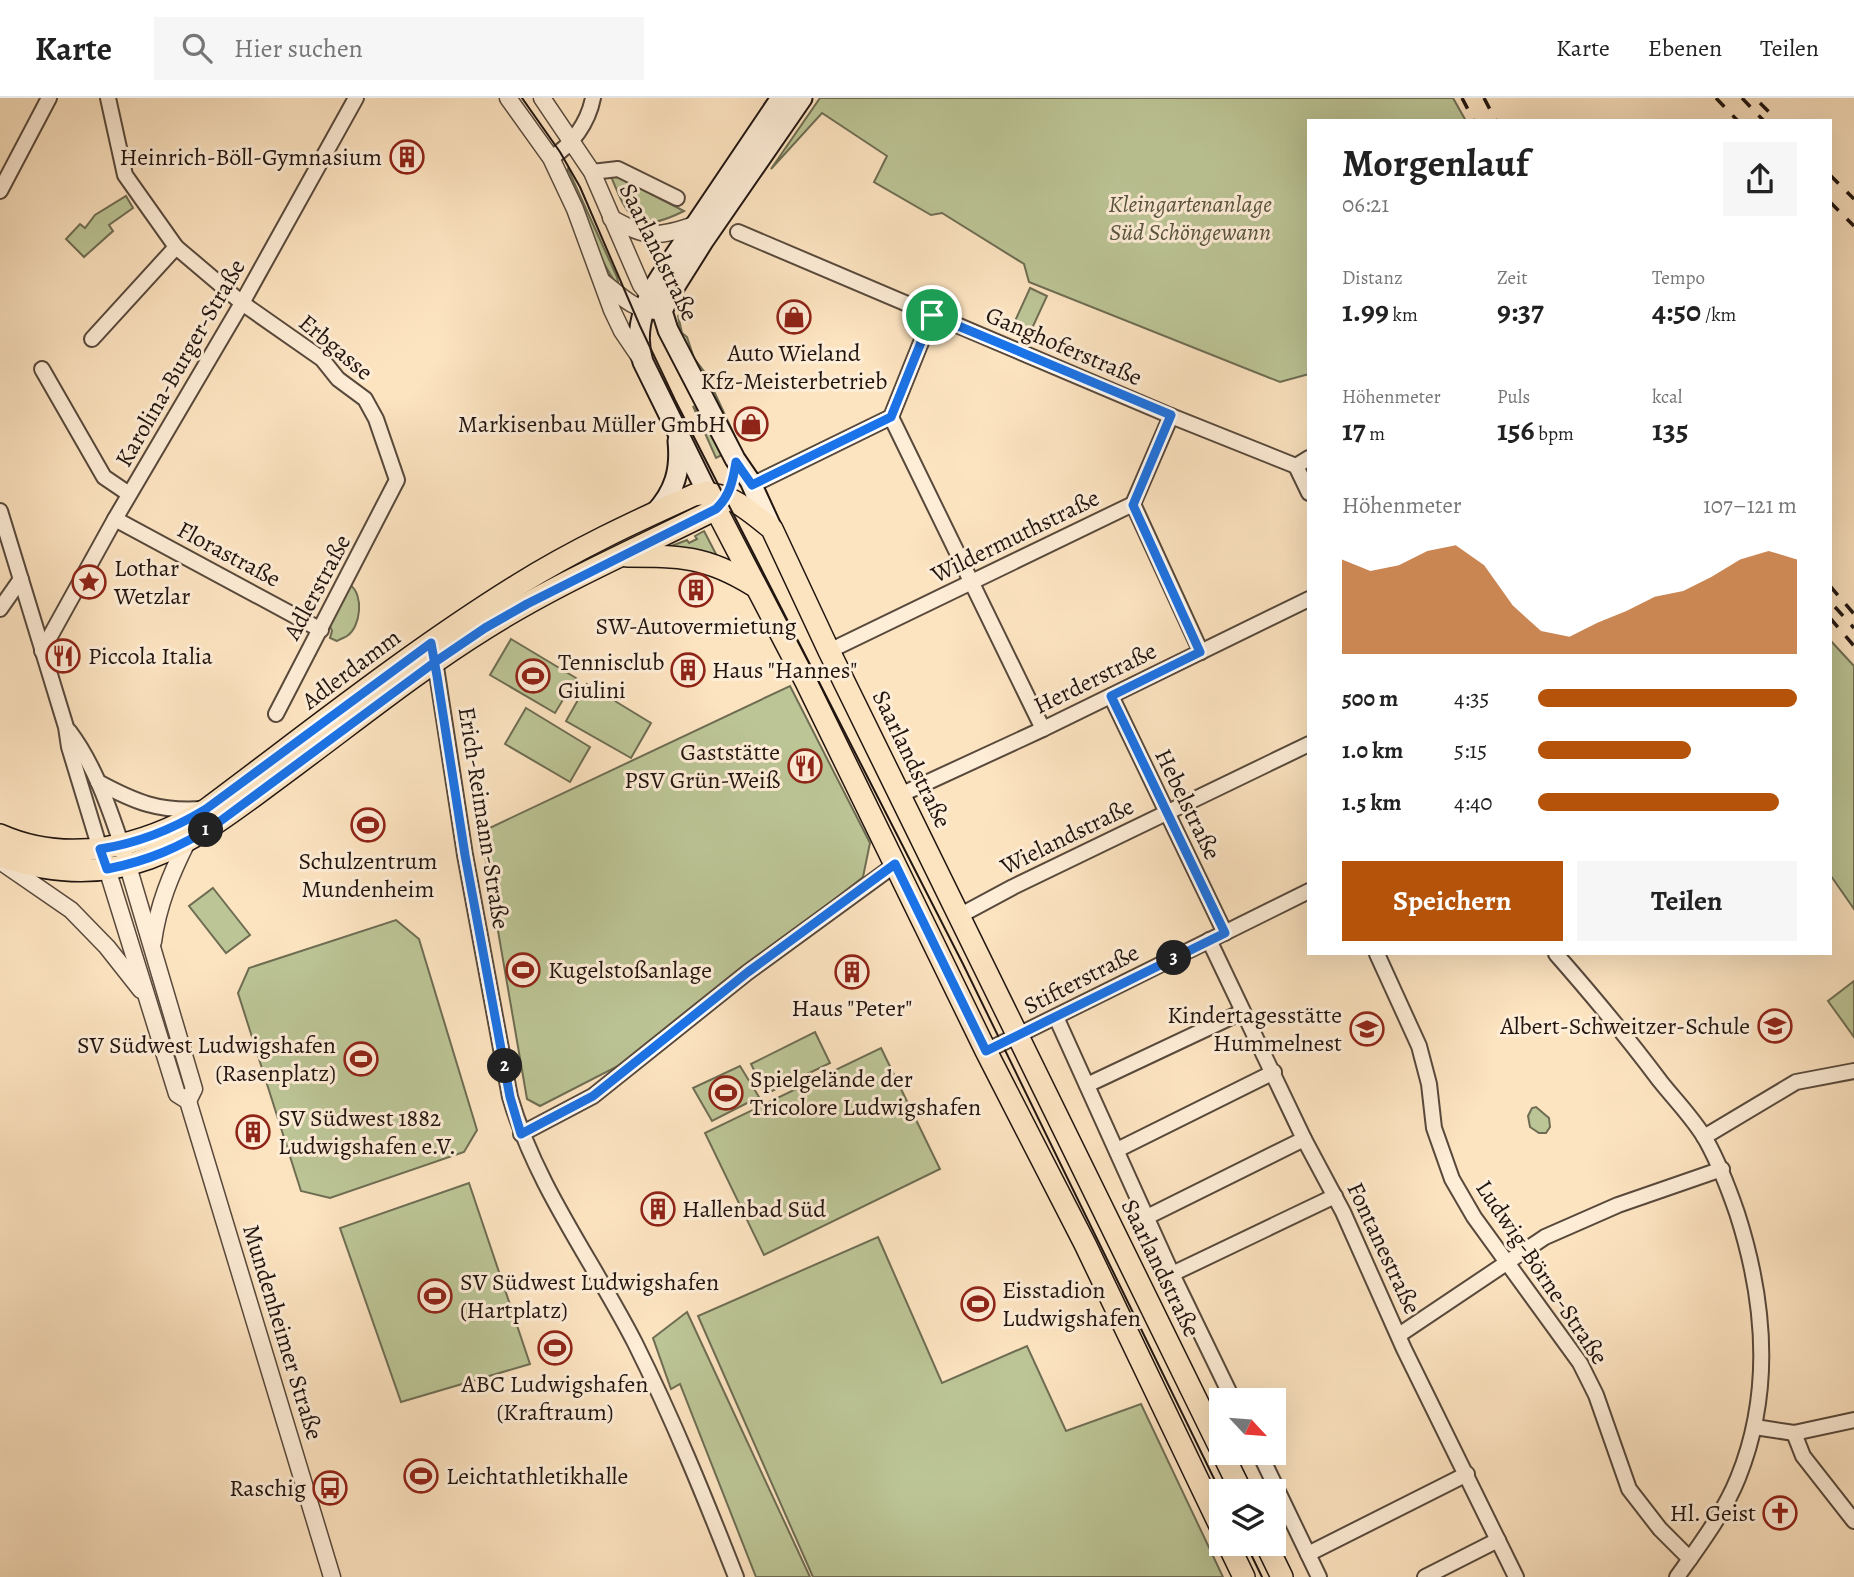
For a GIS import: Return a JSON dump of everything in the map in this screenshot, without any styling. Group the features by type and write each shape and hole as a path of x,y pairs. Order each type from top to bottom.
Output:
{"main road":[{"path":"781,98 694,225 651,305 641,353 678,436 717,499 755,586 1085,1244 1209,1503"},
{"path":"651,305 672,291 802,98"},
{"name":"Saarlandstraße","path":"651,305 668,330 736,462 752,485 829,650 1209,1425"},
{"path":"655,513 676,483 678,436"},
{"path":"717,499 733,480 736,462"},
{"name":"Adlerdamm","path":"0,835 40,847 114,857 169,852 215,825 519,584 583,548 694,495 717,499"},
{"path":"717,499 744,507 772,529"},
{"name":"Adlerdamm","path":"114,857 177,827 206,809 433,652 622,556 717,499"},
{"path":"622,556 672,556 699,560 729,571 755,586"},
{"path":"0,859 44,868 90,871 114,857"},
{"path":"1234,1556 1244,1577"},
{"path":"1272,1556 1283,1577"}],"street":[{"path":"0,191 49,98"},
{"name":"Erbgasse","path":"108,98 125,175 176,247 242,303 322,359 338,379 365,399 371,408 397,480"},
{"name":"Karolina-Burger-Straße","path":"42,651 356,98"},
{"path":"508,98 551,158 575,209 612,310 622,331 641,353"},
{"name":"Saarlandstraße","path":"542,98 573,140 592,172 651,305"},
{"path":"551,158 573,140 593,98"},
{"path":"592,172 618,169 677,198"},
{"path":"611,218 629,229 649,235 677,231 694,225"},
{"name":"Ganghoferstraße","path":"738,232 1296,466"},
{"path":"93,339 176,247"},
{"path":"602,280 617,295 651,305"},
{"path":"752,485 891,417 932,315"},
{"path":"42,369 104,477 129,494"},
{"name":"Wildermuthstraße","path":"829,650 1133,505 1171,415"},
{"path":"891,417 1043,729"},
{"path":"1307,459 1296,466 1307,489"},
{"name":"Adlerstraße","path":"276,714 397,480"},
{"path":"1133,505 1200,652"},
{"name":"Mundenheimer Straße","path":"0,511 66,727 69,747 152,947 194,1089 188,1101"},
{"name":"Florastraße","path":"115,519 321,630"},
{"path":"0,609 21,579"},
{"name":"Herderstraße","path":"900,795 1043,729 1307,600"},
{"name":"Erich-Reimann-Straße","path":"433,652 467,868 510,1097 521,1134 570,1229 634,1342 689,1457 736,1577"},
{"name":"Hebelstraße","path":"1111,696 1225,933"},
{"name":"Mundenheimer Straße","path":"66,727 77,741 98,782 149,1001 177,1094 188,1101 332,1577"},
{"name":"Wielandstraße","path":"959,916 1307,745"},
{"path":"98,782 149,806 184,810 206,809"},
{"path":"152,947 161,901 187,842"},
{"path":"0,859 64,905 91,929 149,1001"},
{"path":"521,1134 593,1096 748,972 895,864"},
{"name":"Stifterstraße","path":"986,1051 1307,892"},
{"name":"Fontanestraße","path":"1209,940 1304,1139 1335,1196 1516,1577"},
{"name":"Ludwig-Börne-Straße","path":"1377,955 1419,1046 1429,1084 1434,1128 1452,1179 1474,1217 1566,1342 1585,1373 1596,1395 1629,1489 1660,1530 1690,1559"},
{"path":"1557,955 1601,1006 1704,1137 1722,1169 1746,1242 1760,1306 1763,1361 1755,1427 1738,1479 1711,1528 1677,1577"},
{"path":"1087,1085 1242,1012"},
{"name":"Saarlandstraße","path":"1056,1017 1172,1274 1227,1388"},
{"path":"1704,1137 1797,1082 1854,1071"},
{"path":"1117,1150 1274,1072"},
{"name":"Saarlandstraße","path":"1147,1217 1304,1139"},
{"path":"1399,1335 1545,1237 1618,1205 1722,1169"},
{"name":"Saarlandstraße","path":"1172,1274 1335,1196"},
{"path":"1755,1427 1794,1433 1854,1420"},
{"path":"1794,1433 1803,1456 1854,1521"},
{"path":"1265,1465 1319,1577"},
{"path":"1308,1554 1467,1474"},
{"path":"1426,1577 1498,1541"}],"green space":[{"name":"Kleingartenanlage Süd Schöngewann","path":"820,98 1453,98 1465,119 1307,119 1307,375 1280,382 1029,282 1024,264 942,213 931,215 874,182 887,156 822,113 771,169"},
{"path":"568,169 617,277 619,287 603,262 566,174"},
{"path":"610,174 684,211 654,222 643,222 635,218 622,202"},
{"path":"126,196 133,208 109,225 113,231 84,257 66,239 80,224 85,228 95,215"},
{"path":"1030,288 1047,296 1028,337 1011,330"},
{"path":"678,315 682,333 687,337 694,358 706,374 738,443 681,336"},
{"path":"693,406 714,432 726,453 716,458"},
{"path":"704,531 718,558 666,548 687,540 689,543"},
{"path":"350,585 359,603 358,618 352,632 337,641 330,638 330,626"},
{"name":"Tennisclub Giulini","path":"511,639 576,678 555,713 490,675"},
{"path":"1832,642 1854,666 1854,909 1832,877"},
{"name":"Tennisclub Giulini","path":"587,684 651,723 631,758 566,721"},
{"path":"790,686 870,843 863,877 624,1063 540,1106 527,1099 481,832"},
{"name":"Tennisclub Giulini","path":"526,708 590,747 570,782 505,744"},
{"path":"213,888 250,935 226,953 189,906"},
{"name":"SV Südwest Ludwigshafen (Rasenplatz)","path":"396,920 419,939 477,1130 464,1152 330,1198 301,1191 238,993 249,968"},
{"path":"1854,981 1854,1037 1828,1001"},
{"path":"815,1032 830,1063 766,1094 751,1064"},
{"path":"881,1048 940,1169 764,1255 705,1133"},
{"name":"Spielgelände der Tricolore Ludwigshafen","path":"740,1066 759,1097 712,1121 693,1088"},
{"path":"1536,1107 1549,1118 1550,1127 1546,1133 1539,1133 1530,1127 1528,1116 1532,1108"},
{"name":"SV Südwest Ludwigshafen (Hartplatz)","path":"469,1183 530,1364 401,1402 340,1228"},
{"path":"878,1237 942,1383 1027,1346 1066,1431 1141,1404 1209,1547 1209,1556 1213,1556 1223,1577 813,1577 698,1316"},
{"path":"687,1312 810,1577 756,1577 680,1384 671,1389 653,1338"}],"tram line":[{"path":"522,98 560,152 580,187 675,400 963,964 1214,1479"},
{"path":"1252,1556 1262,1577"}],"railway":[{"path":"1462,98 1473,119"},
{"path":"1484,98 1495,119"},
{"path":"1716,98 1736,119"},
{"path":"1742,98 1762,119"},
{"path":"1760,103 1776,119"},
{"path":"1832,177 1854,199"},
{"path":"1832,204 1854,226"},
{"path":"1832,588 1854,614"},
{"path":"1835,607 1854,628"},
{"path":"1832,620 1854,646"}],"place":[{"name":"Heinrich-Böll-Gymnasium","path":"407,157"},
{"name":"Auto Wieland Kfz-Meisterbetrieb","path":"794,317"},
{"name":"Markisenbau Müller GmbH","path":"751,424"},
{"name":"Lothar Wetzlar","path":"89,582"},
{"name":"SW-Autovermietung","path":"696,590"},
{"name":"Piccola Italia","path":"63,656"},
{"name":"Haus \"Hannes\"","path":"688,670"},
{"name":"Tennisclub Giulini","path":"533,676"},
{"name":"Gaststätte PSV Grün-Weiß","path":"805,766"},
{"name":"Schulzentrum Mundenheim","path":"368,825"},
{"name":"Kugelstoßanlage","path":"523,970"},
{"name":"Haus \"Peter\"","path":"852,972"},
{"name":"Albert-Schweitzer-Schule","path":"1775,1026"},
{"name":"Kindertagesstätte Hummelnest","path":"1367,1029"},
{"name":"SV Südwest Ludwigshafen (Rasenplatz)","path":"361,1059"},
{"name":"Spielgelände der Tricolore Ludwigshafen","path":"726,1093"},
{"name":"SV Südwest 1882 Ludwigshafen e.V.","path":"253,1132"},
{"name":"Hallenbad Süd","path":"658,1209"},
{"name":"SV Südwest Ludwigshafen (Hartplatz)","path":"435,1296"},
{"name":"Eisstadion Ludwigshafen","path":"978,1304"},
{"name":"ABC Ludwigshafen (Kraftraum)","path":"555,1348"},
{"name":"Leichtathletikhalle","path":"421,1476"},
{"name":"Raschig","path":"330,1488"},
{"name":"Hl. Geist","path":"1780,1513"}],"route":[{"path":"932,315 891,417 752,485 736,462 727,497 716,509 527,604 485,628 435,662 215,825 187,842 169,852 107,869 100,849 122,846 177,827 206,809 431,643 435,662 465,855 510,1097 521,1134 593,1096 748,972 895,864 986,1051 1225,933 1111,696 1200,652 1133,505 1171,415 932,315"}]}
